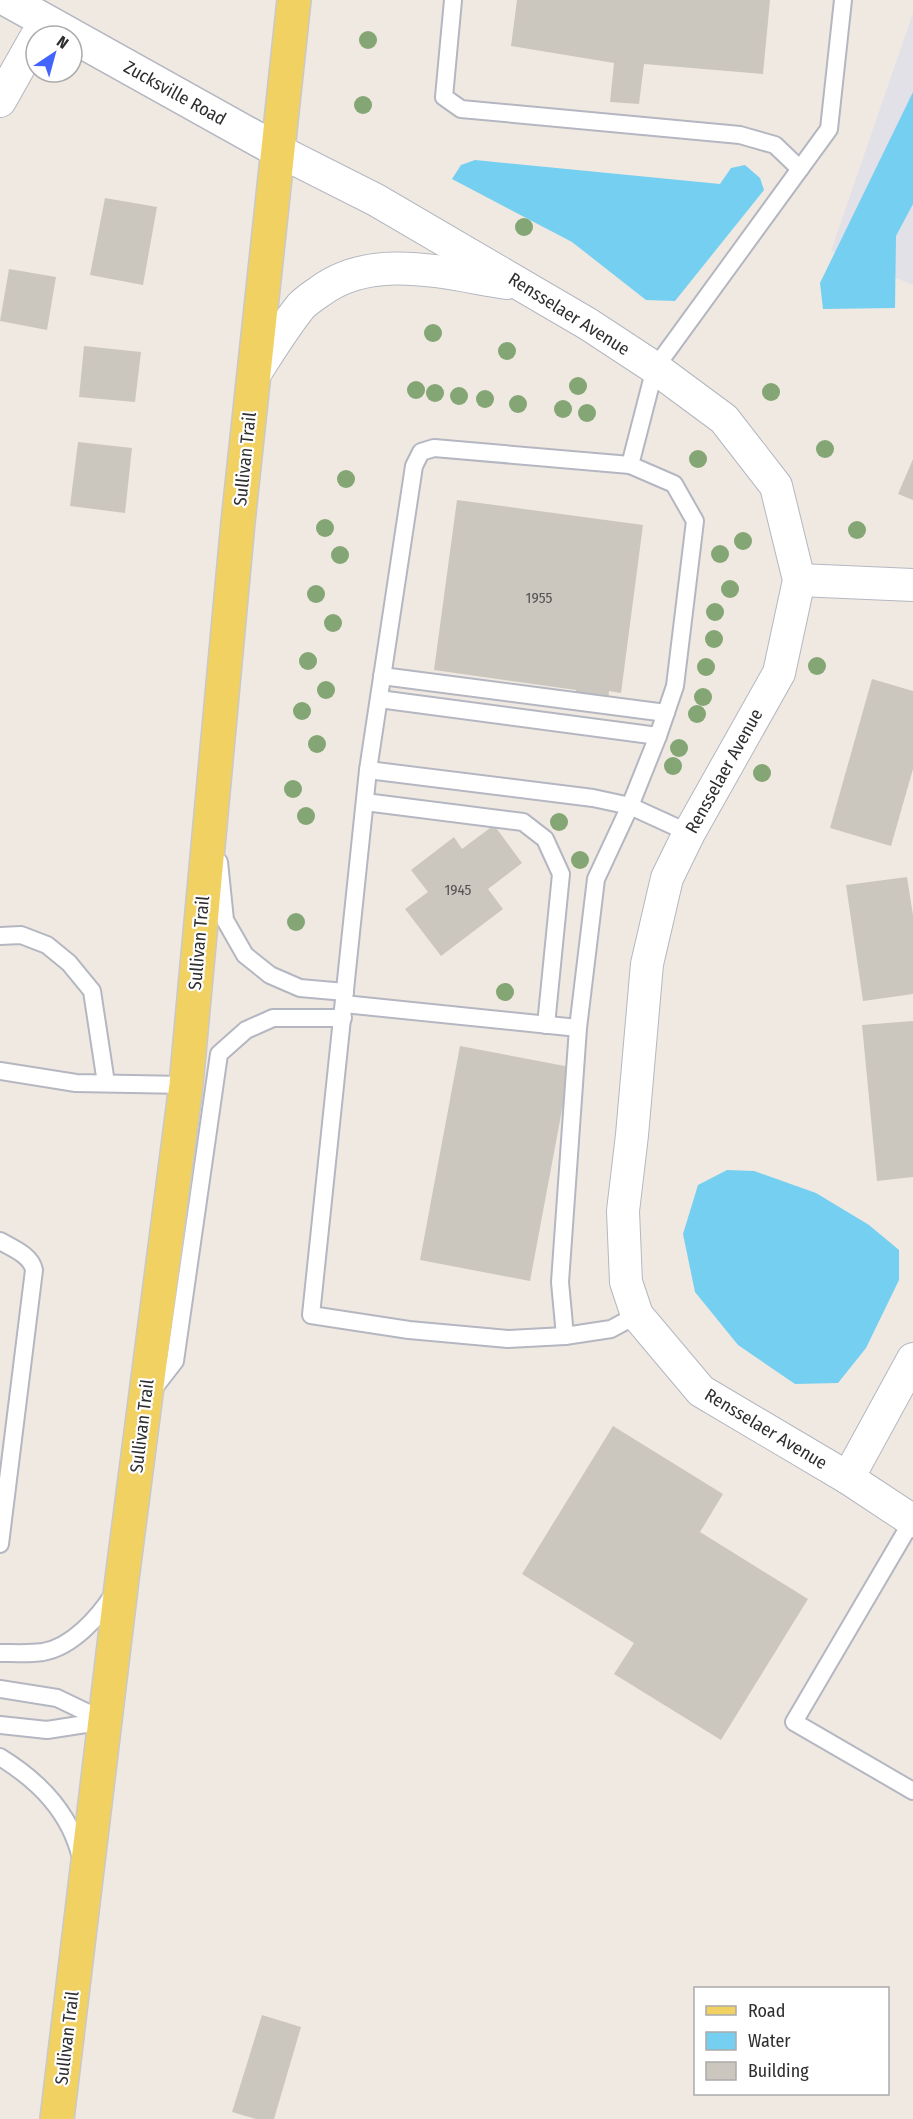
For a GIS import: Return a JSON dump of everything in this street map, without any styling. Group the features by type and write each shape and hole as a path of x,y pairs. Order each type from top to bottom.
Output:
{"main road":[{"name":"Sullivan Trail","path":"57,2119 122,1579 186,1085 212,796 294,0"}],"street":[{"name":"Zucksville Road","path":"8,0 32,24"},
{"name":"Zucksville Road","path":"84,53 278,150"},
{"path":"0,101 24,58"},
{"name":"Rensselaer Avenue","path":"278,150 376,200 523,285 655,368 723,419 776,486 799,580 778,673 689,833 667,878 647,964 623,1211 626,1282 637,1316 701,1391 848,1478 913,1521"},
{"path":"254,375 303,305 323,289 343,278 372,270 399,267 523,285"},
{"path":"799,580 913,585"},
{"path":"848,1478 913,1359"}],"lane":[{"path":"453,0 444,97 461,109 740,135 775,145 800,169"},
{"path":"630,465 655,368 829,129 843,0"},
{"path":"566,1336 560,1282 578,1028 596,879 630,806 675,686 695,521 674,484 630,465 434,448 421,452 414,466 368,770 311,1315 409,1330 497,1338 566,1336 611,1329 637,1316"},
{"path":"382,676 666,713"},
{"path":"379,699 658,736"},
{"path":"368,770 593,798 630,806 689,833"},
{"path":"212,796 225,920 245,955 270,975 344,1004 578,1028"},
{"path":"364,802 523,822 545,839 561,874 546,1025"},
{"path":"0,936 21,935 47,945 69,963 92,992 106,1083"},
{"path":"145,1400 175,1361 219,1054 246,1030 273,1018 344,1004"},
{"path":"0,1071 76,1083 186,1085"},
{"path":"0,1241 29,1259 33,1263 34,1270 0,1544"},
{"path":"913,1521 794,1722 913,1791"},
{"path":"0,1653 45,1652 67,1642 102,1610 122,1579"},
{"path":"0,1689 57,1698 105,1721"},
{"path":"0,1725 47,1730 105,1721"},
{"path":"0,1757 33,1779 57,1804 65,1816 80,1853 85,1884"}],"shaded area":[{"path":"913,13 913,285 831,251"}],"water":[{"path":"913,92 913,204 896,236 895,308 823,309 820,283"},
{"path":"475,160 720,184 731,168 745,165 760,178 764,190 675,301 646,300 572,242 452,179 461,165"},
{"path":"727,1170 754,1171 816,1193 869,1225 899,1250 899,1280 866,1348 838,1383 795,1384 738,1345 695,1292 683,1234 698,1185"}],"building":[{"path":"517,0 770,0 763,74 644,64 639,104 610,102 614,63 511,46"},
{"path":"105,198 157,207 143,285 90,275"},
{"path":"9,269 56,277 47,330 0,321"},
{"path":"84,346 141,352 135,402 79,397"},
{"path":"78,442 132,448 125,513 70,506"},
{"path":"913,459 913,500 898,494"},
{"path":"457,500 643,525 621,693 609,691 607,711 574,707 576,690 434,670"},
{"path":"872,679 913,691 913,769 891,846 830,828"},
{"path":"494,825 522,863 488,889 503,909 441,956 405,909 428,892 411,870 454,837 462,849"},
{"path":"907,877 913,915 913,994 863,1001 846,885"},
{"path":"913,1021 913,1177 877,1181 862,1025"},
{"path":"460,1046 570,1067 530,1281 420,1260"},
{"path":"613,1426 723,1494 700,1532 808,1599 721,1740 614,1674 634,1643 522,1574"},
{"path":"262,2015 301,2027 274,2119 256,2119 232,2112"}]}
